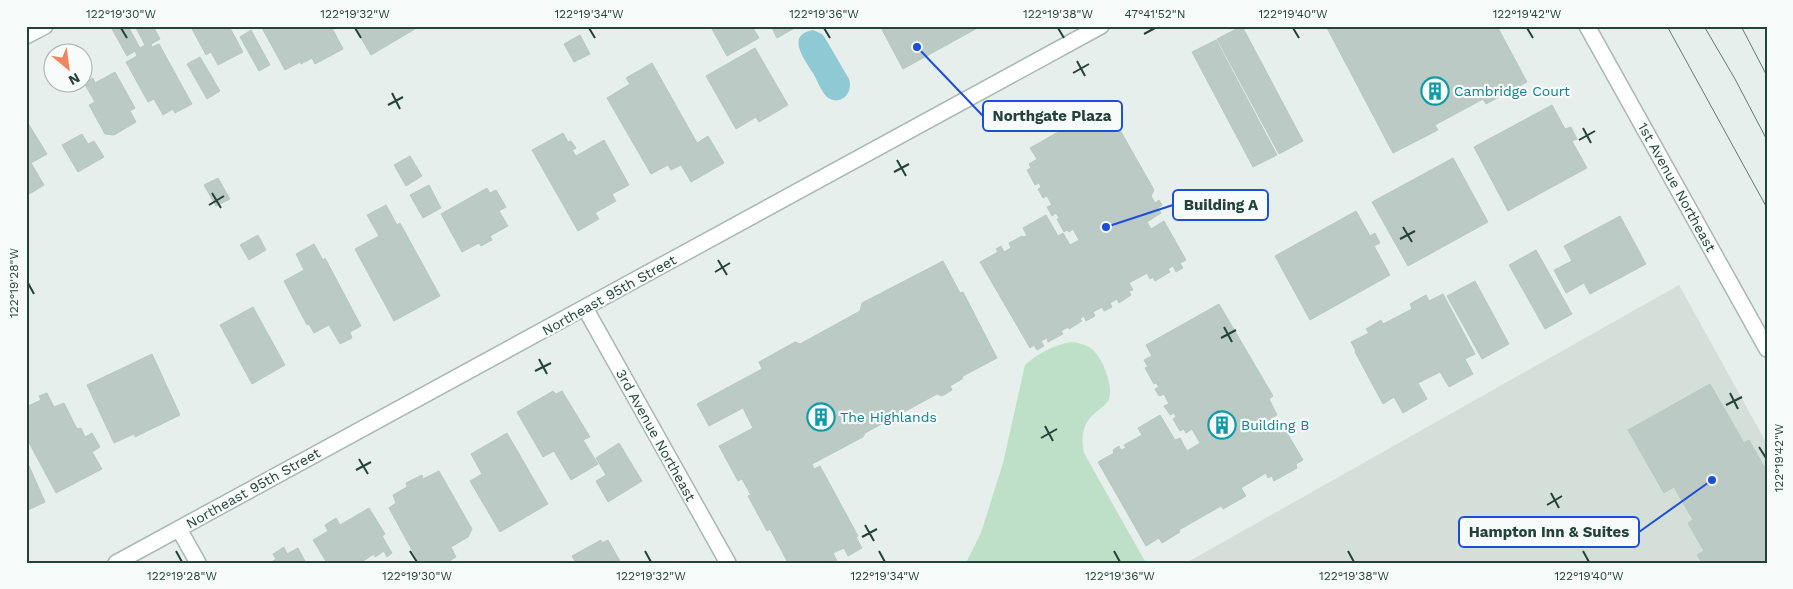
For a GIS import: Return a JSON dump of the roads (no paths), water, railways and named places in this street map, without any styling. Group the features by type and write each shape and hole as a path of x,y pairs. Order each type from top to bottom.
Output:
{"street":[{"path":"26,36 45,26"},
{"name":"Northeast 95th Street","path":"116,563 1101,26"},
{"name":"1st Avenue Northeast","path":"1586,26 1767,349"},
{"name":"3rd Avenue Northeast","path":"585,308 728,563"},
{"path":"179,528 198,563"}],"water":[{"path":"813,30 822,34 825,38 849,79 850,89 845,97 841,99 832,100 827,97 799,48 800,37"}],"tram line":[{"path":"1667,26 1767,208"},
{"path":"1704,26 1767,140"},
{"path":"1741,26 1767,76"}],"place":[{"name":"Northgate Plaza","path":"917,47"},
{"name":"Cambridge Court","path":"1435,91"},
{"name":"Building A","path":"1106,227"},
{"name":"The Highlands","path":"821,417"},
{"name":"Building B","path":"1222,425"},
{"name":"Hampton Inn & Suites","path":"1712,480"}]}
